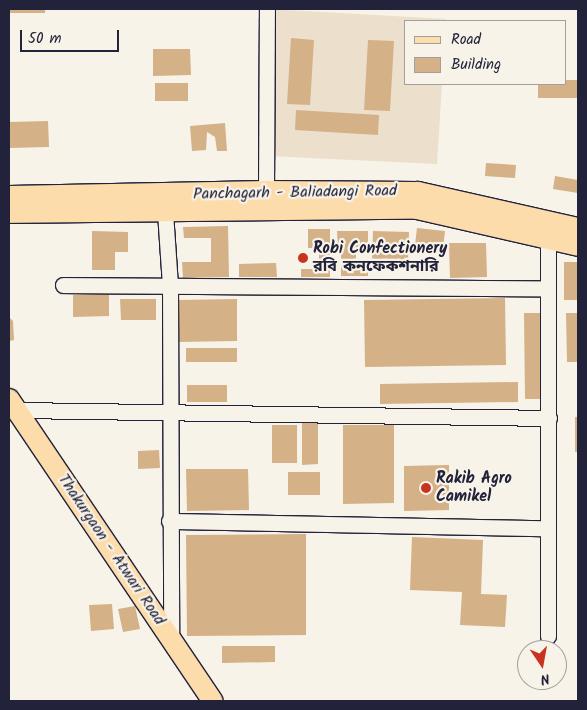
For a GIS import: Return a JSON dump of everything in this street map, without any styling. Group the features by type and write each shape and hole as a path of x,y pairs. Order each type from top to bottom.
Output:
{"main road":[{"name":"Panchagarh - Baliadangi Road","path":"9,196 266,191 418,192 578,228"},
{"name":"Panchagarh - Baliadangi Road","path":"9,213 416,209 578,246"},
{"name":"Thakurgaon - Atwari Road","path":"13,404 213,701"}],"street":[{"path":"266,191 267,9"},
{"path":"165,212 170,285 171,413 169,520 171,640"},
{"path":"548,239 548,636"},
{"path":"63,285 548,288"},
{"path":"13,404 171,413 549,418"},
{"path":"169,520 548,528"}],"shaded area":[{"path":"269,9 446,19 404,20 404,85 442,85 437,164 269,156"}],"building":[{"path":"9,9 45,9 45,13 9,13"},
{"path":"291,38 314,40 310,105 287,104"},
{"path":"368,40 394,41 390,111 364,110"},
{"path":"153,49 190,49 191,75 153,76"},
{"path":"567,80 578,80 578,98 538,98 538,85 567,85"},
{"path":"155,83 188,83 188,101 155,101"},
{"path":"296,110 379,115 378,135 295,130"},
{"path":"48,121 49,147 9,148 9,122"},
{"path":"225,123 227,151 217,151 215,137 207,132 206,150 192,151 190,126"},
{"path":"486,163 516,165 515,178 485,176"},
{"path":"555,176 578,180 578,193 553,189"},
{"path":"228,226 229,277 183,278 182,262 211,262 211,238 184,238 183,227"},
{"path":"417,228 445,231 443,248 415,245"},
{"path":"308,229 330,229 330,277 301,277 301,269 319,269 319,248 308,248"},
{"path":"92,231 128,232 128,252 115,252 115,270 92,270"},
{"path":"337,231 368,231 368,247 356,247 356,268 368,268 368,276 341,276 341,247 338,247"},
{"path":"373,231 409,232 408,261 372,260"},
{"path":"449,243 486,243 487,277 450,278"},
{"path":"564,262 578,262 578,300 564,300"},
{"path":"276,263 277,277 239,277 239,264"},
{"path":"109,294 109,316 73,317 73,295"},
{"path":"505,298 506,365 365,367 364,300"},
{"path":"120,299 156,299 156,320 121,320"},
{"path":"237,299 237,341 177,342 177,300"},
{"path":"524,313 540,313 541,399 525,399"},
{"path":"566,313 578,313 578,362 567,362"},
{"path":"9,317 13,321 14,340 9,341"},
{"path":"186,348 237,348 237,362 186,362"},
{"path":"518,382 518,402 380,404 380,384"},
{"path":"187,385 227,385 227,402 187,402"},
{"path":"575,417 578,417 578,452 575,452"},
{"path":"302,422 318,422 318,464 302,465"},
{"path":"272,425 297,425 297,463 272,463"},
{"path":"343,425 394,425 394,503 343,504"},
{"path":"159,450 160,468 138,469 138,451"},
{"name":"Rakib Agro Camikel","path":"449,465 449,510 404,511 404,466"},
{"path":"186,469 248,469 249,510 187,511"},
{"path":"288,472 320,472 320,495 288,495"},
{"path":"306,534 306,635 187,636 186,535"},
{"path":"412,537 483,540 481,594 507,595 505,627 460,625 462,592 410,590"},
{"path":"112,604 114,629 91,631 89,605"},
{"path":"135,606 140,629 123,632 118,609"},
{"path":"222,646 275,646 275,662 222,663"}],"place":[{"name":"Robi Confectionery রবি কনফেকশনারি","path":"303,258"},
{"name":"Rakib Agro Camikel","path":"426,488"}]}
